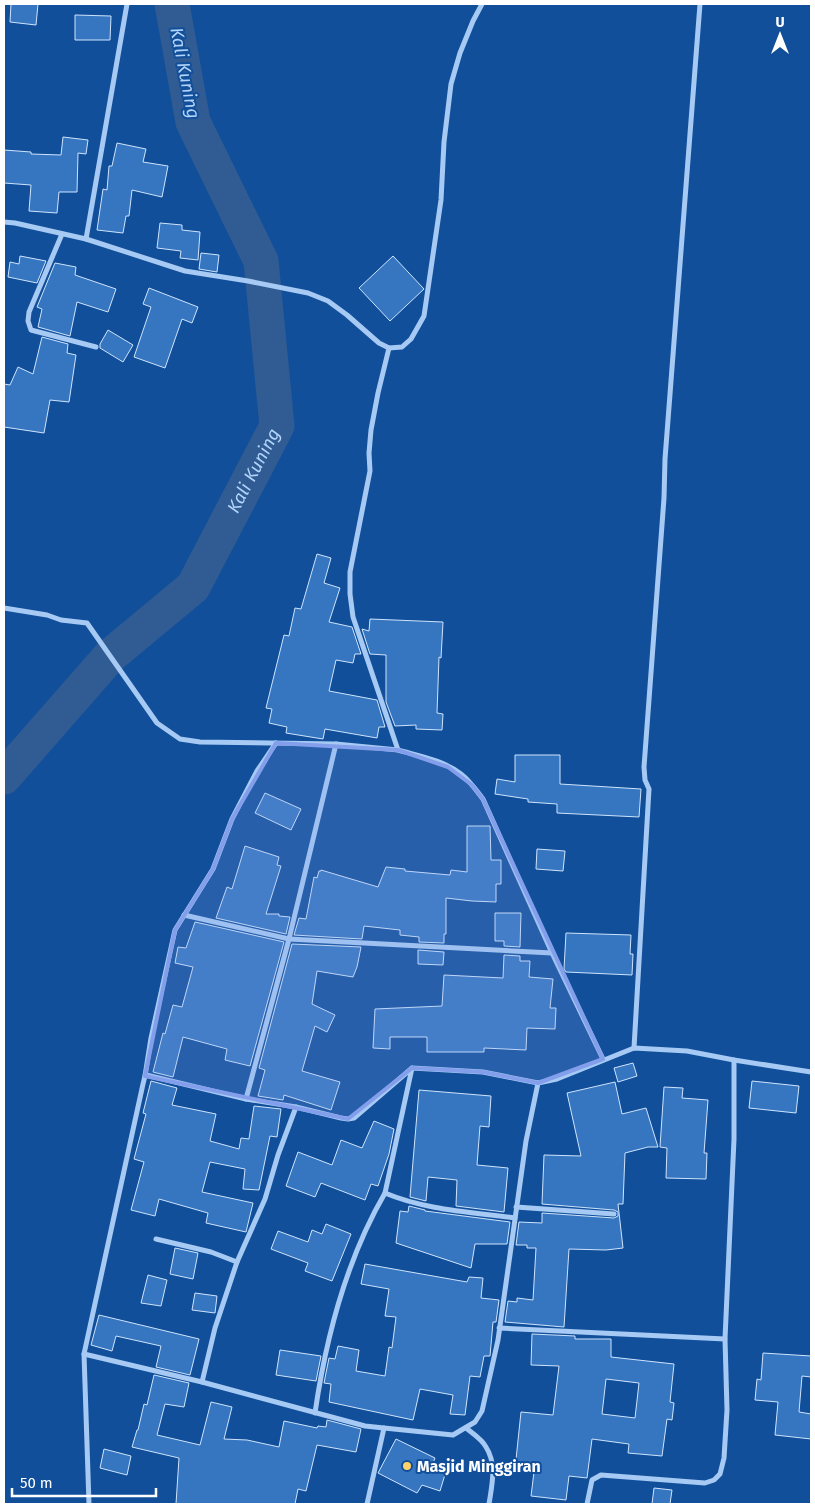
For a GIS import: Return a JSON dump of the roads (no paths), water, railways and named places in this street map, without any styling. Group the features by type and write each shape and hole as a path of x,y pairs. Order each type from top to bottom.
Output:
{"street":[{"path":"86,239 126,4"},
{"path":"4,222 15,222 86,239 184,271 308,293 328,301 379,343 389,348 402,347 411,339 424,316 440,200 451,84 460,53 482,4"},
{"path":"634,1048 649,789 645,780 644,767 664,498 664,459 700,4"},
{"path":"62,234 29,312 28,321 31,330 96,347"},
{"path":"389,348 371,430 370,471 350,572 350,594 353,617 398,750"},
{"path":"4,608 47,615 61,620 87,623 157,723 180,739 200,742 336,744 398,750 448,766 461,774 482,798 552,953 603,1059"},
{"path":"89,1504 84,1354 175,930 213,869 232,819 257,771 276,743"},
{"path":"246,1099 290,939 336,744"},
{"path":"184,915 290,939 552,953"},
{"path":"145,1076 148,1075 246,1099 348,1119 354,1118 412,1068 483,1072 538,1083 557,1079 634,1048 687,1051 811,1072"},
{"path":"587,1504 592,1480 601,1475 705,1483 714,1480 720,1474 724,1458 727,1410 725,1340 734,1138 734,1060"},
{"path":"315,1413 320,1378 342,1289 363,1236 385,1193 412,1068"},
{"path":"84,1354 202,1382 365,1426 452,1436 466,1428 475,1422 482,1411 499,1328 526,1141 538,1083"},
{"path":"202,1382 215,1328 237,1262 265,1199 278,1155 296,1108"},
{"path":"385,1193 402,1200 515,1218"},
{"path":"516,1207 614,1214"},
{"path":"156,1239 211,1252 237,1262"},
{"path":"499,1328 725,1340"},
{"path":"367,1504 384,1428"},
{"path":"466,1428 486,1446 491,1459 494,1478 489,1504"}],"waterway":[{"name":"Kali Kuning","path":"4,777 110,656 193,587 277,426 261,261 193,122 172,4"}],"place":[{"name":"Masjid Minggiran","path":"407,1466"}]}
